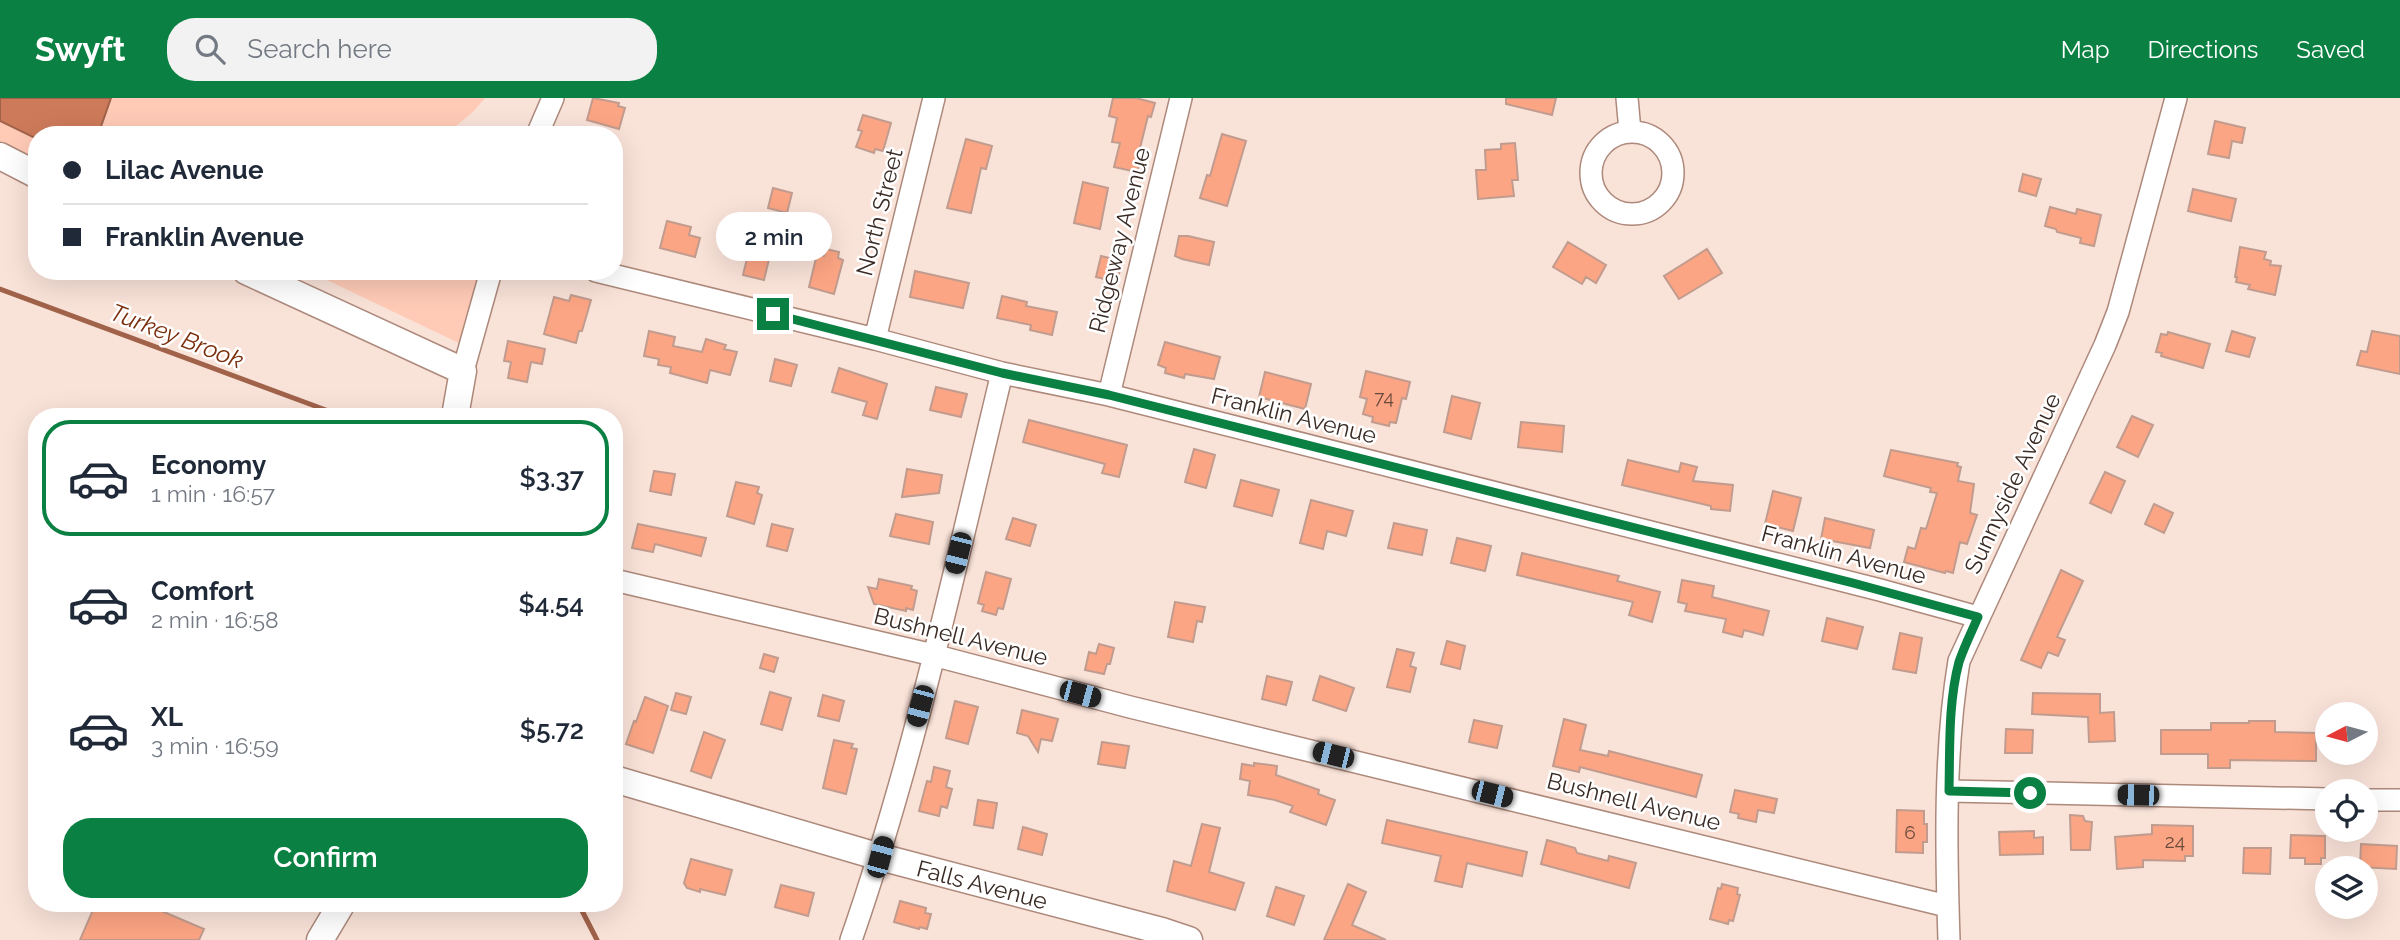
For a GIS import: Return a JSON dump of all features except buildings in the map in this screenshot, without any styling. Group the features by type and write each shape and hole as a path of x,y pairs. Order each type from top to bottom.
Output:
{"main road":[{"path":"0,156 28,170"},
{"path":"266,280 463,371 456,408"},
{"name":"Falls Avenue","path":"623,782 880,857 1161,935 1189,940"},
{"path":"320,940 337,912"}],"street":[{"path":"541,126 553,98"},
{"name":"North Street","path":"875,339 934,98"},
{"name":"Ridgeway Avenue","path":"1109,395 1181,98"},
{"path":"1627,98 1630,131"},
{"name":"Sunnyside Avenue","path":"1948,940 1949,791 1953,701 1959,661 2118,312 2176,98"},
{"name":"Franklin Avenue","path":"623,278 1002,373 1109,395 1867,586 1978,617"},
{"path":"463,371 488,280"},
{"path":"851,940 880,857 1002,373"},
{"name":"Bushnell Avenue","path":"623,582 933,655 1130,706 1947,905"},
{"path":"1949,791 2315,799"},
{"path":"2378,800 2400,800"}],"shaded area":[{"path":"0,98 485,98 456,126 28,126 28,162 0,149"},
{"path":"0,98 111,98 101,126 28,126 28,135 0,121"},
{"path":"327,280 485,280 463,345"}],"waterway":[{"name":"Turkey Brook","path":"0,289 320,408"},
{"name":"Turkey Brook","path":"583,912 597,940"}],"route":[{"path":"773,314 1002,373 1109,395 1978,617 1959,661 1950,738 1949,791 2030,793"}]}
